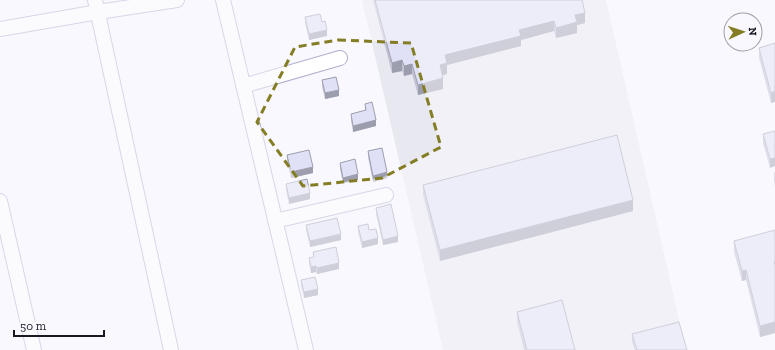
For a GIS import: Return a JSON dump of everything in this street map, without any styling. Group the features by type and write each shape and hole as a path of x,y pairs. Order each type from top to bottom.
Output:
{"street":[{"path":"0,29 97,6 177,0"},
{"path":"223,0 306,350"},
{"path":"97,6 171,350"},
{"path":"243,86 340,58"},
{"path":"275,221 386,195"},
{"path":"0,201 34,350"}],"highlighted area":[{"path":"338,40 411,43 441,147 382,178 303,186 257,122 295,47"}],"shaded area":[{"path":"362,0 606,0 686,350 443,350"}],"building":[{"path":"375,0 582,0 585,13 575,15 577,22 556,28 554,21 519,30 521,36 445,55 447,63 440,65 443,78 418,85 412,64 404,66 402,60 392,63"},
{"path":"320,14 322,22 325,21 327,30 309,34 305,17"},
{"path":"775,43 775,91 771,93 760,52 763,52 763,47"},
{"path":"336,77 339,90 325,93 322,80"},
{"path":"372,102 376,120 353,126 351,114 366,110 365,104"},
{"path":"775,131 775,158 770,159 763,134"},
{"path":"617,135 633,200 440,250 423,185"},
{"path":"382,148 387,172 373,176 368,151"},
{"path":"309,150 313,167 291,172 287,155"},
{"path":"355,159 358,174 343,178 340,163"},
{"path":"307,179 310,193 289,198 286,184"},
{"path":"391,204 398,236 383,240 376,208"},
{"path":"337,218 341,234 310,241 306,225"},
{"path":"368,224 369,230 376,229 378,238 362,242 358,226"},
{"path":"775,230 775,322 760,326 746,270 742,271 734,241"},
{"path":"336,247 339,263 317,268 316,266 311,267 309,258 314,257 313,252"},
{"path":"315,277 318,289 304,292 301,280"},
{"path":"562,300 575,350 527,350 517,312"},
{"path":"679,322 687,350 637,350 632,334"}]}
